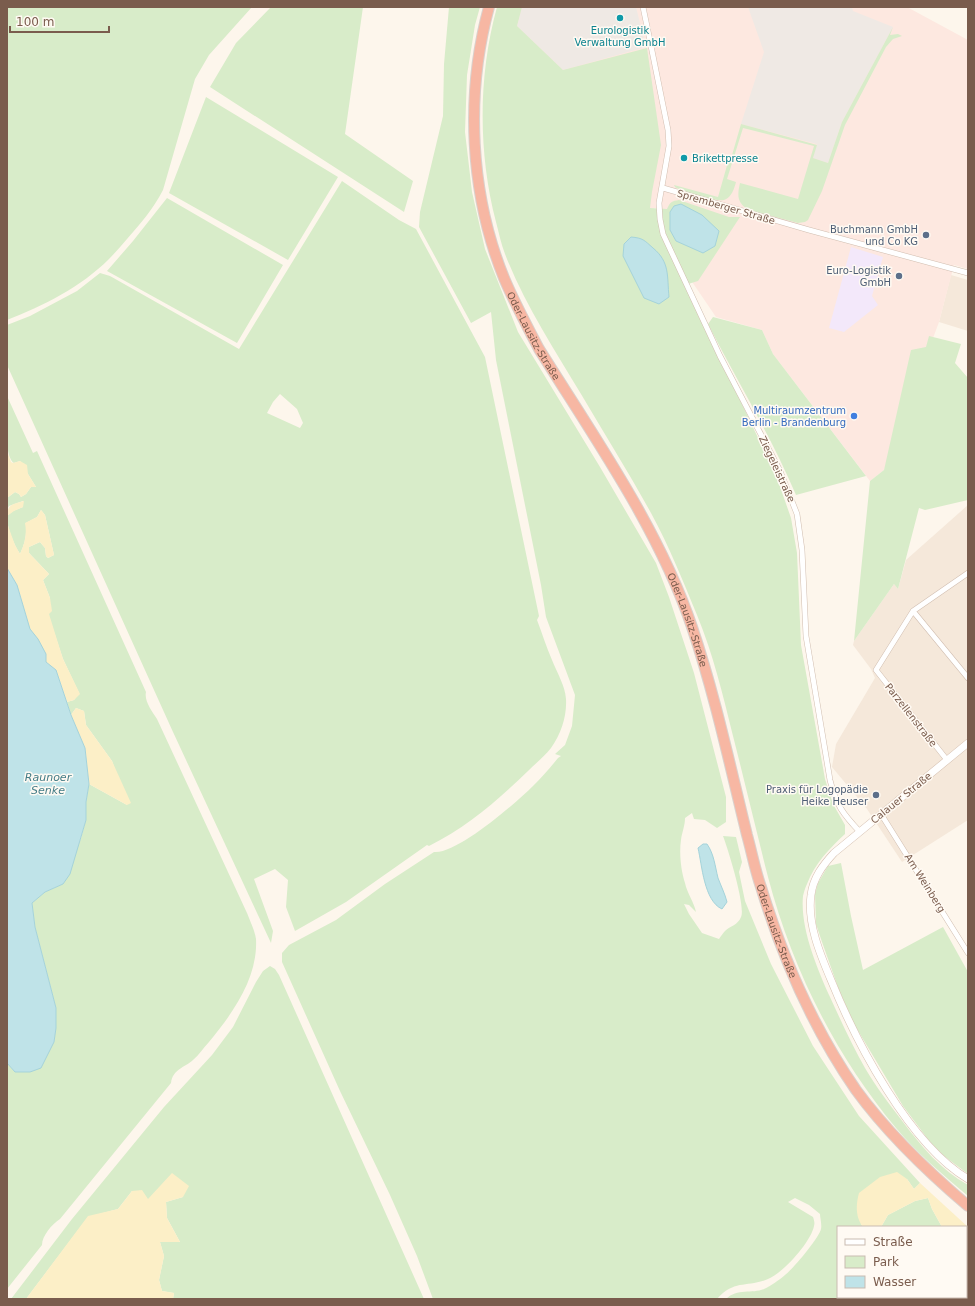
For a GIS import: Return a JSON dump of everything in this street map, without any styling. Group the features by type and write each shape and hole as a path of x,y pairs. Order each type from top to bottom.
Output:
{"highway":[{"name":"Oder-Lausitz-Straße","path":"488,7 477,70 474,124 476,155 485,217 504,277 523,319 540,349 643,518 664,560 686,611 692,626 710,687 760,885 779,943 802,999 829,1047 857,1091 902,1145 933,1176 968,1206"}],"street":[{"path":"642,7 668,130 669,146 663,188"},
{"name":"Spremberger Straße","path":"663,188 809,230 968,273"},
{"name":"Ziegeleistraße","path":"663,188 660,203 660,219 663,234 720,356 780,471 797,514 802,550 806,636 830,780 836,802 845,816 860,832"},
{"path":"968,573 913,611 968,678"},
{"name":"Parzellenstraße","path":"913,611 876,670 947,760"},
{"name":"Calauer Straße","path":"968,743 834,853 814,881 810,904 816,938 836,994 866,1055 900,1110 933,1150 946,1163 968,1179"},
{"name":"Am Weinberg","path":"881,814 968,953"}],"shaded area":[{"path":"518,7 907,7 968,40 968,269 954,265 939,322 884,470 870,481 773,354 762,330 716,317 669,248 660,208 650,208 491,105"},
{"path":"522,7 636,7 646,47 563,70 517,26"},
{"path":"748,7 852,7 853,11 893,27 842,122 828,163 813,158 817,144 741,124 764,52"},
{"path":"851,247 883,257 872,296 878,305 844,332 829,328"},
{"path":"951,275 968,280 968,331 939,322"},
{"path":"968,505 968,820 902,862 867,809 832,767 836,744 875,678 871,669 853,645 854,641 894,584 898,589 906,560"}],"green space":[{"path":"7,7 252,7 209,55 195,79 163,190 146,216 111,257 74,287 48,302 7,320"},
{"path":"271,7 363,7 345,134 413,181 404,212 210,87 236,43"},
{"path":"449,7 480,7 475,25 467,75 465,132 472,192 485,249 518,332 656,563 694,673 726,797 726,822 717,828 705,820 694,819 692,813 685,818 680,845 682,873 696,912 689,905 684,904 702,933 719,939 725,931 740,920 742,911 739,890 723,836 736,837 742,862 739,872 745,901 771,964 813,1046 859,1116 920,1183 914,1189 907,1179 861,1224 862,1226 837,1226 837,1298 967,1298 967,1242 968,1299 726,1299 740,1292 764,1289 775,1283 794,1267 816,1239 821,1229 820,1214 809,1205 795,1198 788,1202 813,1217 814,1222 812,1233 796,1256 774,1276 761,1282 736,1286 723,1293 717,1299 433,1299 417,1256 390,1195 340,1091 282,962 282,953 289,945 336,920 385,884 434,852 444,851 471,837 500,815 533,786 561,756 555,754 565,745 572,726 575,695 546,617 541,585 496,360 491,312 471,323 419,227 420,212 443,116 444,64"},
{"path":"497,7 522,7 517,26 563,70 647,48 661,145 650,208 667,209 672,202 679,200 729,217 740,217 698,281 688,284 673,258 777,478 791,518 797,553 801,645 825,779 833,804 845,825 845,834 818,863 805,888 803,896 804,921 810,948 830,997 851,1042 869,1075 924,1149 940,1165 968,1185 968,1196 921,1155 896,1128 854,1071 818,1009 803,977 778,911 717,675 703,630 658,525 540,326 521,290 505,254 490,196 483,142 486,60"},
{"path":"893,27 890,35 898,34 902,36 893,39 886,47 845,125 822,191 808,220 798,223 749,210 740,202 738,192 740,183 798,199 814,146 743,128 727,179 736,182 729,197 724,200 714,200 692,194 675,187 674,185 718,197 741,124 817,145 813,158 828,163 842,122"},
{"path":"206,97 338,177 288,260 169,193"},
{"path":"342,181 399,220 416,229 485,357 539,616 537,620 562,684 566,699 564,718 555,743 546,754 517,782 469,822 443,839 429,846 427,845 346,902 295,931 286,907 288,880 275,869 254,879 273,931 271,943 173,732 7,365 7,325 30,316 77,291 100,273 110,276 239,349","holes":["280,394 297,409 303,423 300,428 267,413 273,402"]},
{"path":"167,198 283,265 237,343 107,271"},
{"path":"713,317 762,330 773,354 866,476 796,495 765,430 708,324"},
{"path":"929,336 961,344 955,363 968,378 968,500 925,510 919,508 898,589 894,584 854,641 870,481 884,470 911,350 926,347"},
{"path":"7,396 33,453 37,451 146,692 147,702 157,719 247,913 254,929 256,953 248,981 227,1019 197,1056 190,1063 176,1072 171,1083 60,1219 48,1230 42,1245 7,1289 7,1063 15,1072 54,1042 56,1028 56,1008 35,927 32,903 45,892 63,884 81,838 86,820 86,802 89,784 127,805 112,761 86,725 84,711 76,708 71,715 67,702 74,700 79,693 63,659 48,614 50,598 43,580 49,574 29,553 29,547 40,542 45,548 46,556 48,558 54,555 45,515 41,510 37,517 26,523 25,539 20,554 9,530 7,516 13,511 23,507 23,501 9,506 7,509 7,498 15,492 21,497 26,494 31,487 36,487 20,461 14,463 8,452 6,432"},
{"path":"841,863 863,970 943,927 968,972 968,1174 944,1156 930,1142 903,1106 854,1024 839,990 816,924 815,894 818,883 828,866"},
{"path":"270,966 275,969 279,975 424,1299 173,1299 174,1293 162,1291 159,1280 164,1256 160,1242 180,1242 167,1218 166,1202 183,1197 172,1174 148,1200 132,1191 118,1209 88,1217 26,1299 11,1299 72,1219 164,1107 212,1055 233,1027 263,971"},
{"path":"928,1198 941,1226 882,1226 888,1215 915,1201"}],"sand":[{"path":"7,451 11,462 13,463 20,461 27,465 28,474 36,487 31,487 26,494 21,497 15,492 7,498"},
{"path":"24,501 23,507 7,516 8,509 12,505"},
{"path":"41,510 45,515 54,555 48,558 46,556 45,548 40,542 29,547 29,553 49,574 43,580 50,598 52,611 49,614 63,659 80,694 74,700 67,702 56,670 46,662 38,639 30,629 17,585 7,568 7,523 20,554 25,538 25,523 37,517"},
{"path":"76,708 84,711 86,725 112,761 131,803 127,805 89,784 85,748 71,715"},
{"path":"897,1172 907,1179 914,1189 920,1183 967,1226 941,1226 928,1198 915,1201 888,1215 882,1226 862,1226 857,1215 859,1193 880,1177"},
{"path":"172,1173 189,1186 183,1197 166,1202 167,1218 180,1242 160,1242 164,1256 159,1280 162,1291 174,1293 173,1299 26,1299 88,1216 118,1209 132,1191 142,1190 148,1199"},
{"path":"967,1226 968,1227 967,1242"}],"water":[{"path":"681,204 702,215 719,231 715,246 703,253 676,241 670,230 670,212 674,206"},
{"path":"631,237 645,241 658,253 665,264 668,276 669,297 659,304 644,298 623,256 624,244"},
{"name":"Raunoer Senke","path":"7,568 17,585 30,629 38,639 46,654 46,662 56,670 71,715 85,748 89,784 86,802 86,820 70,874 63,884 45,892 32,903 35,927 56,1008 56,1028 54,1042 41,1068 30,1072 15,1072 7,1063"},
{"path":"703,844 707,844 711,852 718,878 727,902 722,909 716,905 711,898 705,882 698,848"}],"place":[{"name":"Eurologistik Verwaltung GmbH","path":"620,18"},
{"name":"Brikettpresse","path":"684,158"},
{"name":"Buchmann GmbH und Co KG","path":"926,235"},
{"name":"Euro-Logistik GmbH","path":"899,276"},
{"name":"Multiraumzentrum Berlin - Brandenburg","path":"854,416"},
{"name":"Praxis für Logopädie Heike Heuser","path":"876,795"}]}
